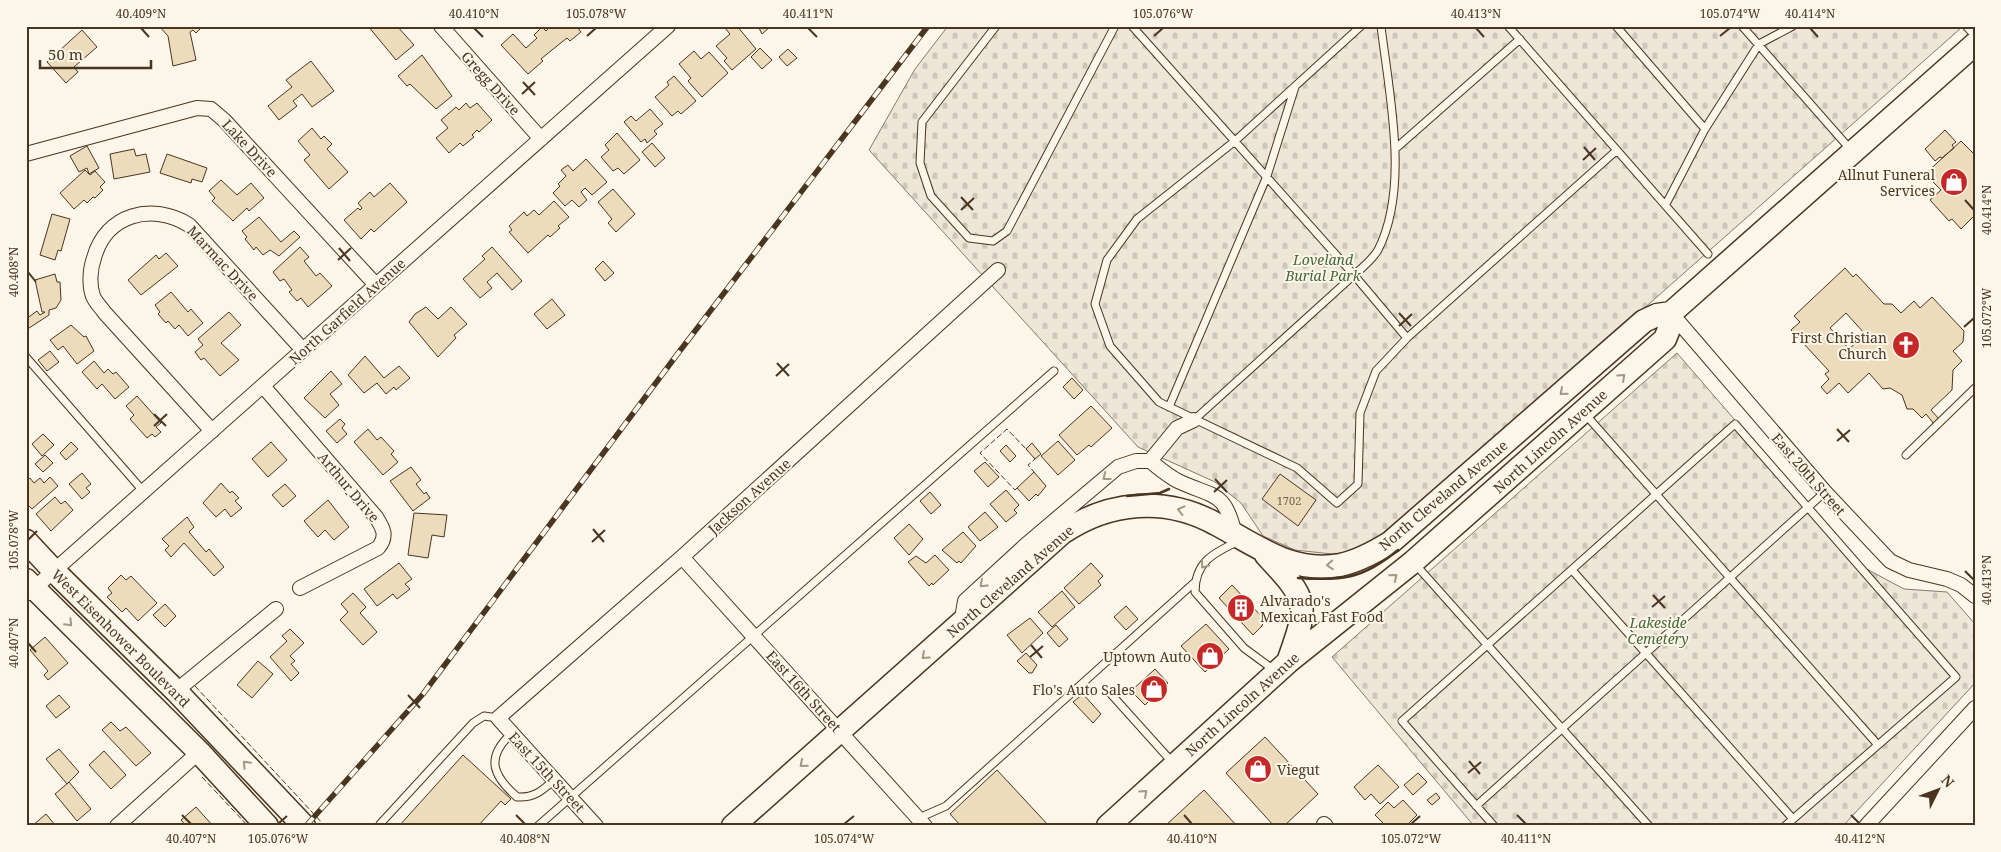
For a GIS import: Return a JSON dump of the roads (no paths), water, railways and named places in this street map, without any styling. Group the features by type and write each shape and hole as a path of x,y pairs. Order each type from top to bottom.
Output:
{"highway":[{"path":"1671,313 1975,44"},
{"name":"North Lincoln Avenue","path":"1108,826 1282,667 1413,562 1665,339 1670,329 1671,313"},
{"name":"North Cleveland Avenue","path":"733,826 1062,533 1082,520 1125,506 1161,506 1197,514 1240,537 1262,552 1302,565 1339,565 1367,556 1391,542 1644,321 1657,315 1671,313"},
{"name":"West Eisenhower Boulevard","path":"26,541 176,691 304,826"},
{"path":"1262,552 1290,581 1298,595 1303,610 1301,625 1282,667"},
{"name":"West Eisenhower Boulevard","path":"29,588 199,752 261,818"}],"street":[{"name":"Gregg Drive","path":"441,26 542,139"},
{"name":"North Garfield Avenue","path":"29,588 54,571 144,492 668,26"},
{"name":"Lake Drive","path":"26,154 197,108 211,109 224,120 376,286"},
{"name":"Marmac Drive","path":"212,431 104,312 93,296 90,281 92,265 102,237 112,228 125,218 136,214 153,213 168,215 189,225 303,350"},
{"name":"Jackson Avenue","path":"498,718 682,557 998,270"},
{"name":"East 20th Street","path":"1671,313 1825,492 1890,561 1909,570 1946,579 1961,585 1975,596"},
{"name":"Arthur Drive","path":"264,386 376,517 384,530 383,542 378,548 300,588"},
{"path":"1150,461 1177,428 1194,420"},
{"path":"961,624 965,601 1028,543 1118,467 1136,461 1150,461 1176,480 1210,492 1223,501 1231,514 1240,537"},
{"name":"East 16th Street","path":"682,557 922,823"},
{"path":"176,691 276,609"},
{"path":"1866,826 1975,708"},
{"name":"East 15th Street","path":"498,718 596,826"},
{"path":"117,826 199,752"}],"lane":[{"path":"996,26 922,122 920,163 931,196 969,238 992,241 1007,230 1115,26"},
{"path":"1132,26 1267,176 1407,338"},
{"path":"1361,26 1235,141 1137,219 1107,260 1095,304 1110,346 1159,402 1297,468 1337,503 1358,484 1360,413 1376,371 1407,338 1617,150"},
{"path":"1194,420 1354,275 1377,251 1392,206 1395,149 1381,26"},
{"path":"1508,26 1708,254"},
{"path":"1616,26 1705,129"},
{"path":"1742,26 1853,152"},
{"path":"1666,204 1705,129 1758,44 1793,26"},
{"path":"1966,26 1975,36"},
{"path":"1395,149 1520,39"},
{"path":"1168,407 1267,176 1295,86"},
{"path":"26,357 144,492"},
{"path":"538,826 1054,371"},
{"path":"1906,455 1975,388"},
{"path":"1583,412 1878,745"},
{"path":"1494,826 1402,721 1735,424 1956,677 1785,826"},
{"path":"1476,806 1825,492"},
{"path":"1240,537 1203,562 1195,582 1195,592 1244,648 1282,667"},
{"path":"1413,562 1649,826"},
{"path":"1572,570 1793,819"},
{"path":"922,823 946,806 1195,582"},
{"path":"1110,693 1174,765"},
{"path":"380,824 473,723 484,716 498,718"},
{"path":"511,734 497,751 493,763 498,777 507,789 517,797 528,798 540,793 554,780"}],"railway":[{"path":"306,826 423,694 679,352 928,26"}],"place":[{"name":"Allnut Funeral Services","path":"1954,182"},
{"name":"First Christian Church","path":"1906,345"},
{"name":"Alvarado's Mexican Fast Food","path":"1241,608"},
{"name":"Uptown Auto","path":"1210,656"},
{"name":"Flo's Auto Sales","path":"1154,689"},
{"name":"Viegut","path":"1258,769"}],"park label":[{"name":"Loveland Burial Park","path":"1323,268"},
{"name":"Lakeside Cemetery","path":"1658,630"}]}
